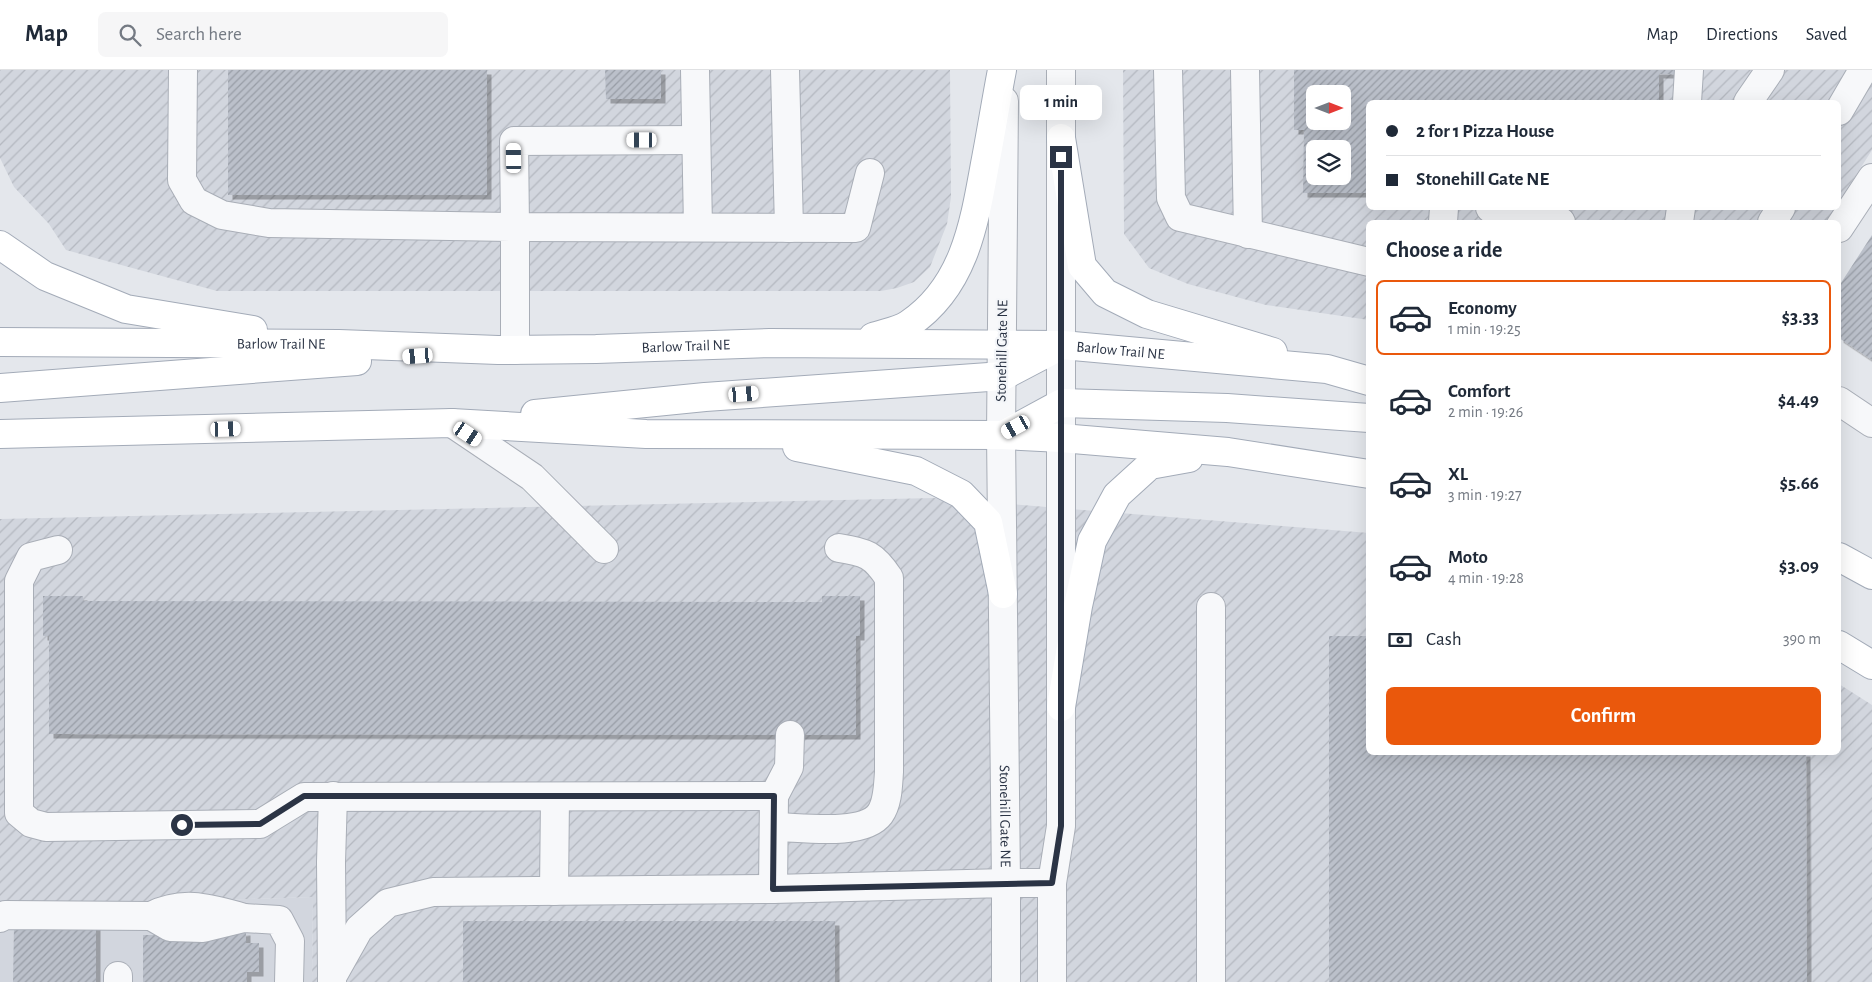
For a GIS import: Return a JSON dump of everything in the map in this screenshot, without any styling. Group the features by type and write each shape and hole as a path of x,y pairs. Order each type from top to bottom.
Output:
{"main road":[{"path":"850,344 907,325 936,302 947,288 968,246 979,200 1003,70"},
{"path":"1061,138 1082,266 1105,293 1147,314 1327,369"},
{"path":"0,245 45,276 126,309 339,344"},
{"name":"Barlow Trail NE","path":"0,342 339,344 506,350 770,343 1062,345 1327,369 1366,380"},
{"path":"0,434 452,423 705,397 1003,376 1062,345"},
{"path":"0,388 506,350"},
{"path":"1001,435 1062,403 1226,408 1366,418"},
{"path":"452,423 646,434 1001,435 1061,438 1228,452 1366,474"},
{"path":"0,452 150,430"},
{"path":"734,434 916,471 961,494 988,522 1003,594"},
{"path":"1061,708 1078,606 1092,541 1116,495 1150,465 1228,452"},
{"path":"1841,558 1872,575"},
{"path":"1841,646 1872,664"}],"street":[{"path":"183,70 182,180 194,201 222,215 269,223 515,227 856,228 870,173"},
{"path":"695,70 698,227"},
{"path":"785,70 789,228"},
{"name":"Stonehill Gate NE","path":"1003,70 1003,376 1001,435 1006,883 1052,883"},
{"path":"1052,982 1052,883 1061,826 1061,70"},
{"path":"1168,70 1171,198 1180,218 1366,261"},
{"path":"1245,70 1248,234"},
{"path":"1687,100 1689,70"},
{"path":"1749,100 1770,70"},
{"path":"1841,108 1863,70"},
{"path":"506,350 515,227 514,141 696,140"},
{"path":"1841,225 1872,178"},
{"path":"1500,210 1551,220"},
{"path":"1841,402 1872,423"},
{"path":"452,423 532,477 604,549"},
{"path":"774,827 844,829 864,825 880,814 887,796 889,772 889,578 878,561 862,551 839,548"},
{"path":"58,550 31,557 19,581 19,813 31,824 46,827 260,824 304,796 555,798 774,796"},
{"path":"1212,607 1212,982"},
{"path":"773,889 774,796 790,767 790,735"},
{"path":"332,980 330,862 334,796"},
{"path":"554,891 555,798"},
{"path":"332,980 359,929 388,903 433,892 773,889 1006,883 1006,982"},
{"path":"0,918 5,915 151,916 170,927 202,928 244,918 279,920 290,941 289,982"}],"shaded area":[{"path":"0,70 950,70 951,197 947,224 930,267 914,282 881,291 217,291 66,250 49,224 14,187 0,158"},
{"path":"1123,70 1872,70 1872,150 1841,199 1841,100 1366,100 1366,210 1835,210 1827,220 1366,220 1366,320 1266,305 1188,284 1149,268 1124,234"},
{"path":"934,498 1366,533 1366,755 1841,755 1841,685 1872,705 1872,982 312,982 313,897 0,907 0,519"},
{"path":"313,897 312,982 0,982 0,907"}],"building":[{"path":"228,70 487,70 487,195 228,195"},
{"path":"605,70 661,70 661,99 606,99"},
{"path":"1294,70 1676,70 1676,74 1659,74 1659,100 1366,100 1366,193 1303,193 1304,130 1294,130"},
{"path":"1872,235 1872,360 1841,339 1841,283"},
{"path":"43,596 83,596 83,601 822,602 822,596 860,596 860,636 856,636 856,735 49,734 49,636 43,636"},
{"path":"1329,636 1366,636 1366,755 1806,755 1807,982 1329,982"},
{"path":"463,921 835,921 835,982 463,982"},
{"path":"96,925 96,982 13,982 14,926"},
{"path":"246,931 246,943 259,943 259,972 247,972 247,982 143,982 143,935 217,935"}],"route":[{"path":"182,825 260,824 304,796 555,798 774,796 773,889 1052,883 1061,826 1061,157"}]}
